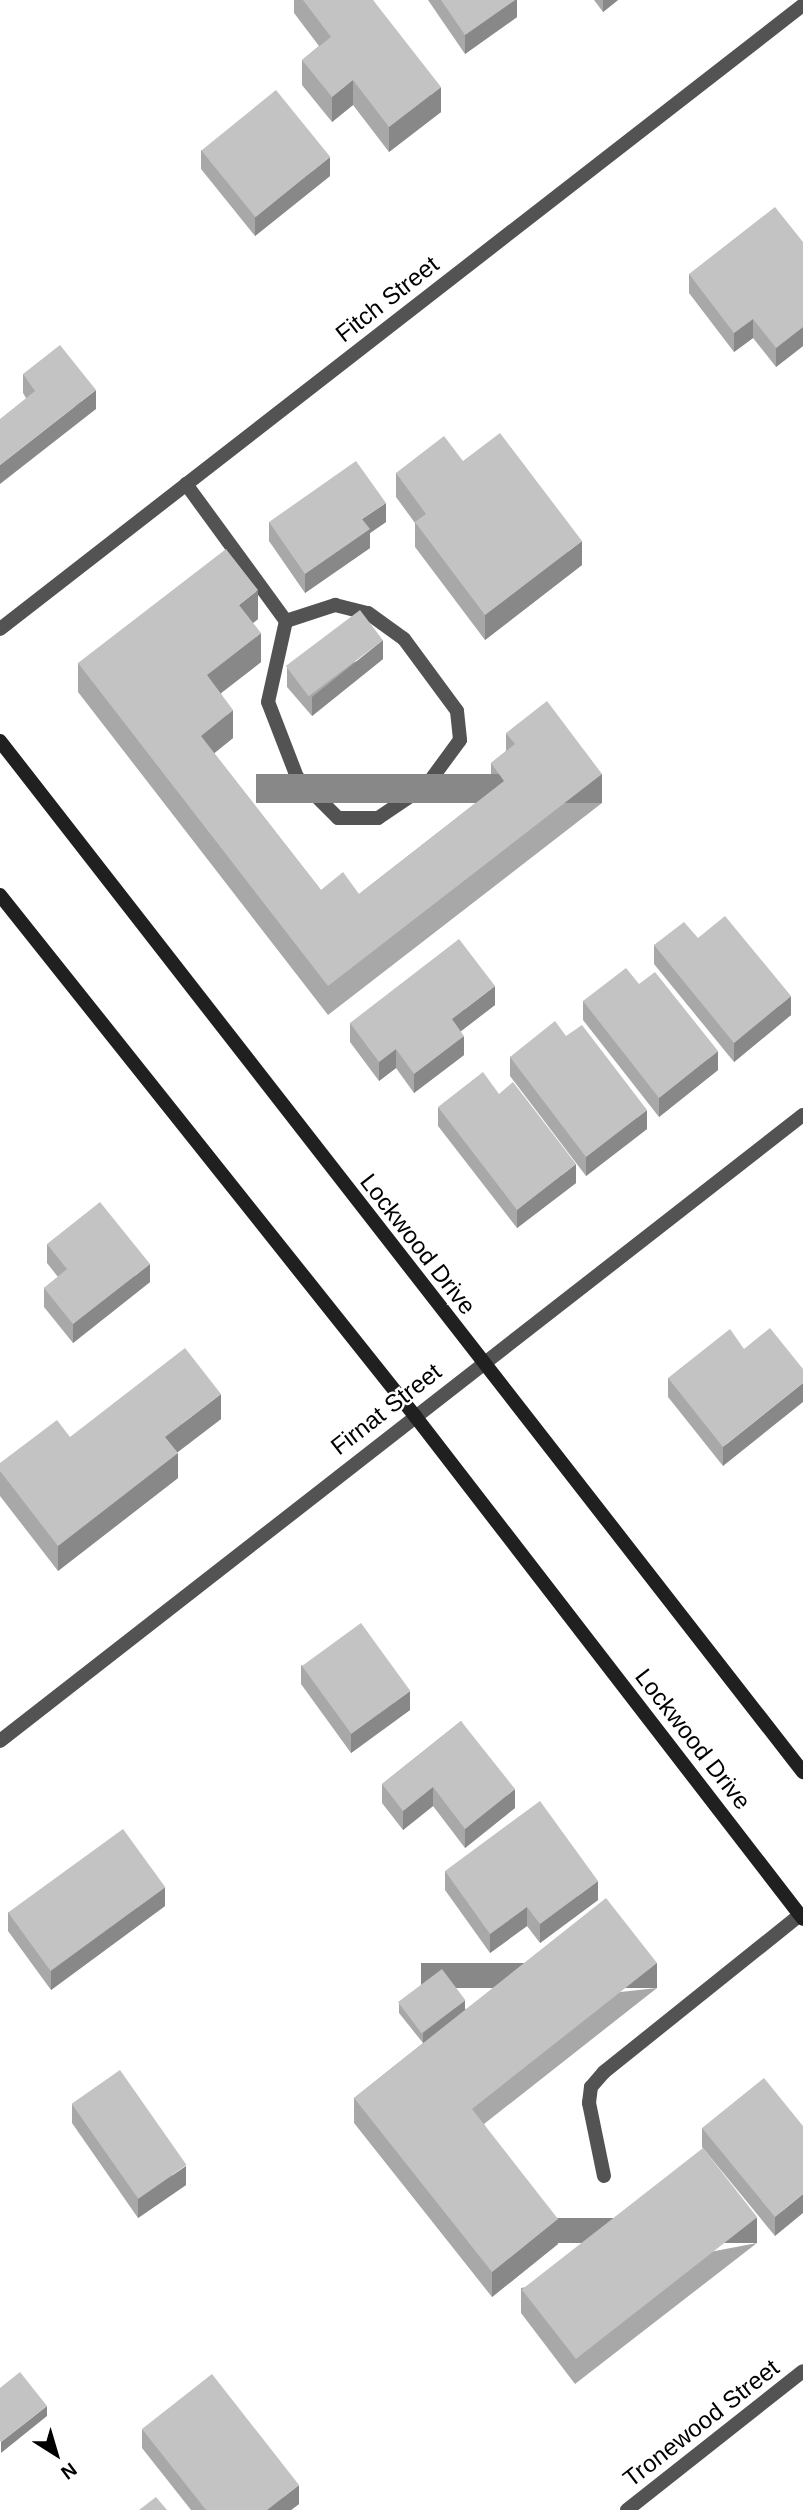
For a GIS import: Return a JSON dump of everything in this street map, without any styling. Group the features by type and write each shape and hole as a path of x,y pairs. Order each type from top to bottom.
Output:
{"main road":[{"name":"Lockwood Drive","path":"0,741 803,1772"},
{"name":"Lockwood Drive","path":"0,895 415,1416 801,1917"}],"street":[{"name":"Fitch Street","path":"0,629 803,5"},
{"path":"186,484 286,621 268,702 297,777 338,818 378,818 427,785 444,762 460,740 457,711 404,639 368,613 335,605 286,621"},
{"name":"Firnat Street","path":"0,1741 803,1115"},
{"path":"604,2176 589,2103 591,2087 604,2072 801,1917"},
{"name":"Tronewood Street","path":"626,2510 803,2371"}],"building":[{"path":"303,0 373,0 441,87 389,127 353,80 332,97 302,60 331,37"},
{"path":"441,0 515,0 465,35"},
{"path":"276,90 330,157 256,217 201,150"},
{"path":"775,207 803,242 803,327 776,348 753,319 734,333 689,274"},
{"path":"60,345 96,390 0,465 0,419 35,391 23,374"},
{"path":"500,433 582,541 485,615 415,522 426,514 396,473 444,436 463,461"},
{"path":"356,461 386,503 362,519 370,529 305,574 269,522"},
{"path":"226,549 258,590 239,605 261,633 207,675 233,710 201,736 321,890 343,872 359,894 504,781 491,763 515,744 506,733 547,701 602,774 328,986 78,663"},
{"path":"360,610 383,640 309,696 286,666"},
{"path":"725,916 791,996 734,1043 654,945 684,922 698,938"},
{"path":"459,939 495,986 452,1019 464,1036 414,1074 396,1049 379,1062 350,1023"},
{"path":"626,968 639,984 655,972 718,1051 659,1098 583,1001"},
{"path":"555,1021 566,1036 582,1025 647,1110 586,1157 510,1057"},
{"path":"483,1072 499,1094 513,1082 576,1164 517,1210 438,1107"},
{"path":"100,1202 150,1264 73,1324 44,1288 67,1269 47,1244"},
{"path":"770,1328 803,1369 803,1383 723,1447 668,1378 730,1329 744,1349"},
{"path":"185,1348 221,1394 165,1437 178,1453 58,1546 0,1471 0,1463 57,1420 70,1437"},
{"path":"361,1623 410,1691 351,1734 302,1666"},
{"path":"461,1721 515,1789 465,1829 433,1787 403,1811 382,1784"},
{"path":"540,1801 598,1881 540,1924 527,1907 490,1934 445,1871"},
{"path":"123,1829 165,1887 50,1971 8,1912"},
{"path":"606,1898 657,1963 472,2109 558,2219 492,2272 354,2098"},
{"path":"442,1969 465,2000 422,2033 398,2002"},
{"path":"120,2070 187,2165 138,2199 72,2104"},
{"path":"764,2078 803,2126 803,2194 775,2217 702,2128"},
{"path":"703,2148 757,2217 576,2359 522,2290"},
{"path":"20,2372 47,2406 1,2442 0,2388"},
{"path":"212,2374 299,2485 267,2510 206,2510 142,2429"},
{"path":"156,2497 167,2510 139,2510"}]}
